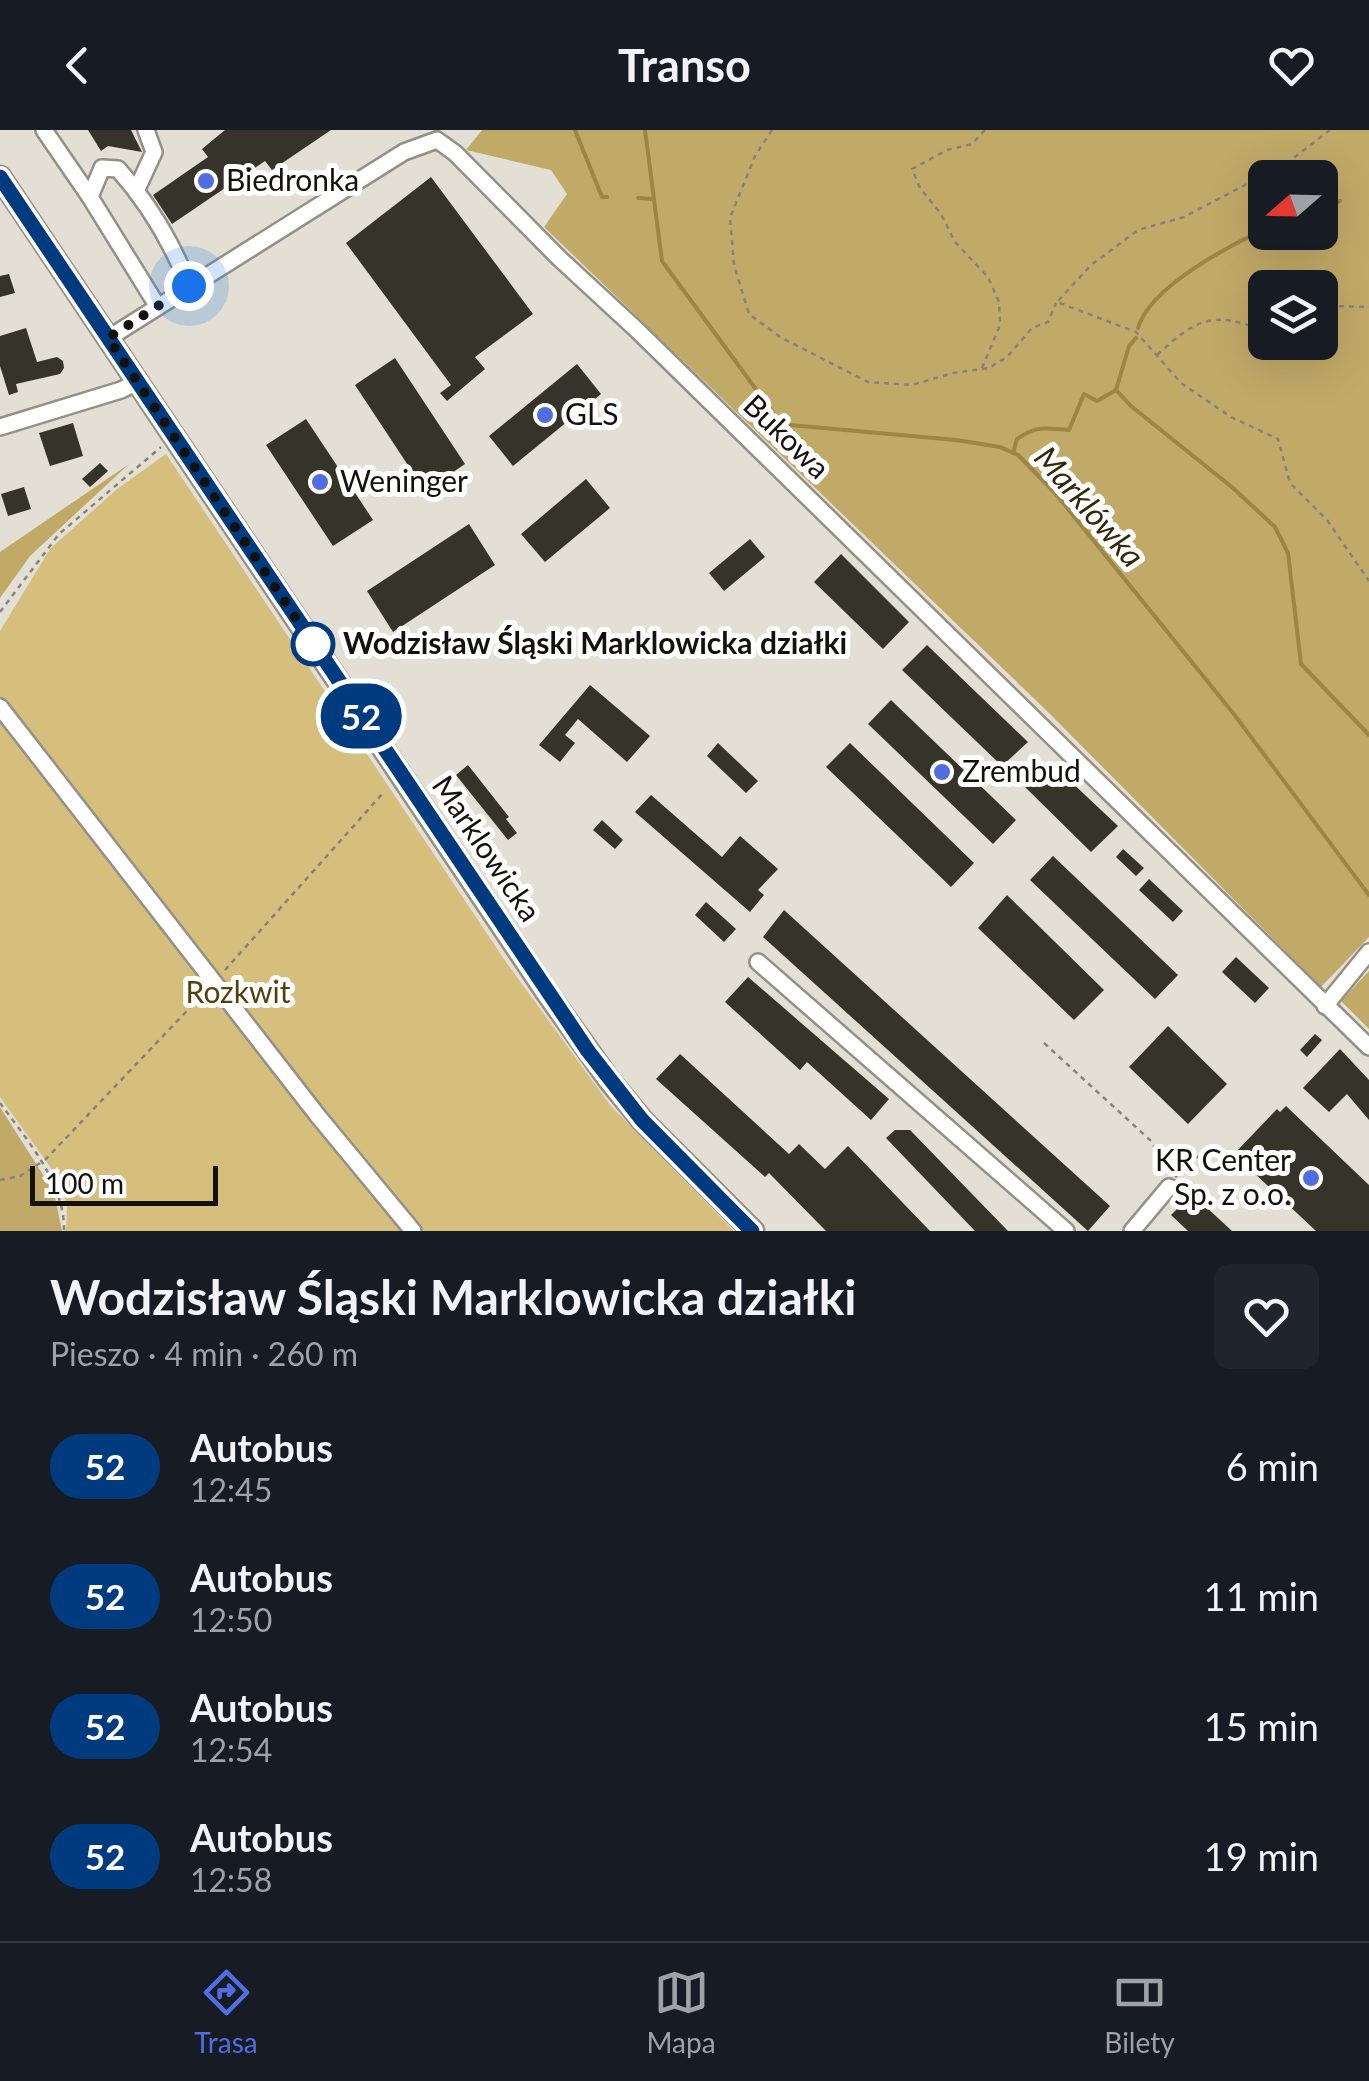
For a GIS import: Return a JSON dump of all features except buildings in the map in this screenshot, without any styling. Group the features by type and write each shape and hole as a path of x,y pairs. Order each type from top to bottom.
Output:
{"main road":[{"name":"Marklowicka","path":"0,177 609,1080 642,1120 753,1231"}],"lane":[{"path":"44,130 158,307"},
{"path":"136,192 154,152 146,130"},
{"name":"Bukowa","path":"108,338 404,152 437,140 638,331 1369,1047"},
{"path":"90,198 102,168 118,169 174,248 189,286"},
{"path":"0,427 136,382"},
{"path":"0,707 318,1116 413,1231"},
{"path":"1326,1006 1369,952"},
{"path":"758,962 1066,1231"},
{"path":"1132,1231 1170,1184"}],"path":[{"path":"772,130 754,156 730,218 734,265 750,314 801,350 868,382 912,385 982,369 1007,358 1032,328 1048,322 1057,302 1091,265 1138,230 1184,217 1287,162 1330,130"},
{"path":"982,369 1000,325 1000,302 988,277 955,242 912,169 947,150 972,144 986,130"},
{"path":"1057,302 1136,332 1181,383 1231,417 1278,439 1290,483 1327,520 1369,581"},
{"path":"1338,306 1369,307"},
{"path":"1157,356 1182,332 1212,319 1233,319 1248,325"},
{"path":"0,612 59,534 174,437"},
{"path":"0,1180 20,1176 43,1161 215,981 384,792"},
{"path":"1044,1043 1151,1141 1170,1184 1183,1171 1187,1160 1211,1153"},
{"path":"0,1103 43,1161 56,1192 64,1231"}],"green space":[{"name":"Rozkwit","path":"166,454 506,962 610,1105 734,1231 66,1231 67,1207 61,1182 0,1097 0,631 50,549 117,489"}],"shaded area":[{"path":"482,130 1369,130 1369,937 1321,987 1047,711 544,227 567,194 551,170 466,150"},
{"path":"129,464 30,556 0,598 0,552"},
{"path":"1369,971 1369,1029 1341,1001"},
{"path":"0,1107 54,1192 62,1231 0,1231"}],"waterway":[{"path":"575,130 602,197 607,197"},
{"name":"Marklówka","path":"645,130 662,261 777,418 790,425 956,440 1000,447 1018,455 1055,493 1233,713 1369,895"},
{"path":"638,198 652,199"},
{"path":"1138,328 1145,313 1173,283 1248,238"},
{"path":"1013,453 1017,439 1031,431 1069,430 1084,394 1097,401 1116,390 1129,346 1136,338"},
{"path":"1116,390 1275,527 1288,553 1301,664 1369,735"}],"bus line":[{"name":"52","path":"0,177 588,1051 642,1120 752,1231"}],"place":[{"name":"Biedronka","path":"206,181"},
{"name":"GLS","path":"545,415"},
{"name":"Weninger","path":"320,482"},
{"name":"Wodzisław Śląski Marklowicka działki","path":"313,644"},
{"name":"Zrembud","path":"942,772"},
{"name":"KR Center Sp. z o.o.","path":"1311,1178"}],"route":[{"path":"189,286 108,338 320,654 313,644"}]}
